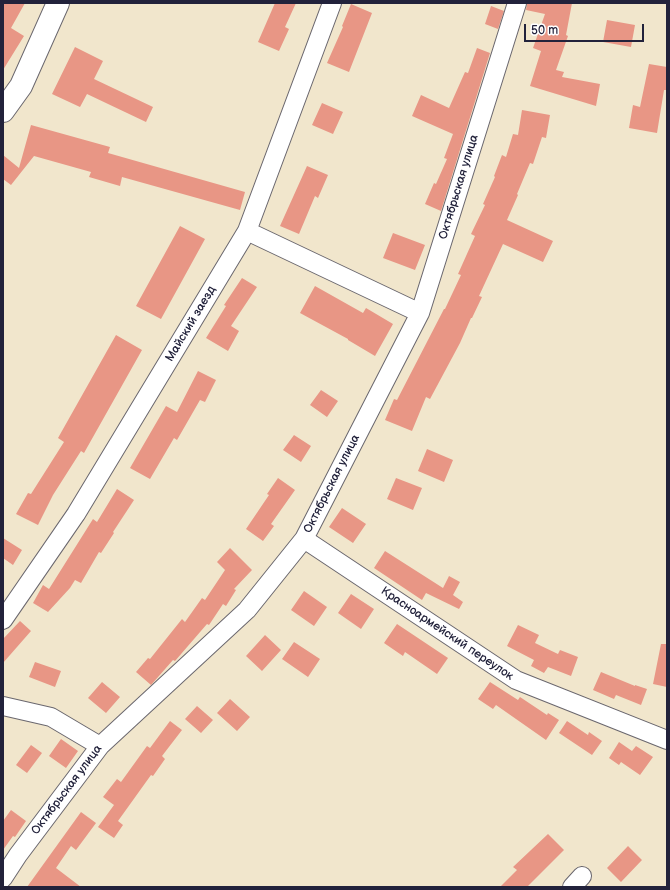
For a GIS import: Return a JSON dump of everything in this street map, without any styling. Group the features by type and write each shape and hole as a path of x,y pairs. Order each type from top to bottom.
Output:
{"main road":[{"path":"3,111 20,86 58,3"}],"street":[{"name":"Майский заезд","path":"3,620 76,514 248,231 332,3"},
{"name":"Октябрьская улица","path":"3,878 18,855 100,746 247,610 304,539 420,312 517,3"},
{"path":"248,231 420,312"},
{"name":"Красноармейский переулок","path":"304,539 516,680 667,740"},
{"path":"3,706 51,717 100,746"}],"building":[{"path":"3,3 25,3 11,28 24,36 3,70"},
{"path":"275,3 296,3 285,27 289,29 279,51 258,42"},
{"path":"527,3 572,3 566,35 568,36 556,70 564,72 562,77 600,84 596,106 530,86 541,51 533,48 545,14 526,10"},
{"path":"351,4 372,13 349,72 327,63 343,27 342,26"},
{"path":"491,6 504,11 498,29 485,24"},
{"path":"607,20 635,25 631,47 603,42"},
{"path":"75,47 103,61 94,79 153,107 146,122 87,94 80,107 52,94"},
{"path":"477,48 490,53 441,211 425,204 447,159 444,158 453,134 412,116 421,95 449,108 465,72 468,73"},
{"path":"649,64 667,67 667,90 664,90 657,133 629,128 633,105 640,107"},
{"path":"322,103 343,112 333,134 312,125"},
{"path":"522,110 550,115 546,138 542,137 533,164 530,163 507,220 553,241 543,262 503,244 479,296 482,297 460,343 430,399 426,397 412,431 385,420 394,399 397,400 445,309 461,275 458,274 475,236 471,234 485,205 483,204 495,177 494,176 502,155 506,157 513,134 518,135"},
{"path":"31,125 110,147 108,153 245,192 240,210 122,177 120,186 89,177 91,172 34,156 11,185 3,179 3,155 19,168"},
{"path":"307,166 328,175 318,198 315,196 299,234 280,226"},
{"path":"180,226 205,239 161,319 136,306"},
{"path":"393,233 425,245 415,270 383,258"},
{"path":"242,278 257,287 231,326 239,331 228,351 206,338 226,306 224,305"},
{"path":"315,286 363,313 366,308 393,324 375,356 348,339 300,313"},
{"path":"116,335 142,350 84,453 81,451 53,495 38,525 16,514 28,493 31,494 64,442 58,438"},
{"path":"198,371 216,380 205,402 200,400 177,440 174,438 150,479 130,468 166,406 177,412"},
{"path":"321,390 338,401 327,417 310,405"},
{"path":"294,435 311,446 301,462 283,450"},
{"path":"427,449 453,460 444,482 418,471"},
{"path":"278,478 295,490 271,524 274,526 263,541 246,529 269,495 267,494"},
{"path":"396,478 422,488 413,510 387,499"},
{"path":"117,489 134,500 101,553 99,552 81,583 75,580 70,588 48,612 33,603 43,585 49,589 93,519 97,522"},
{"path":"342,508 366,524 353,543 329,527"},
{"path":"3,538 22,550 13,565 3,558"},
{"path":"230,548 252,570 234,589 236,590 226,606 223,604 209,625 207,624 175,661 173,660 151,685 136,672 148,658 150,659 182,619 185,622 202,598 205,600 225,570 217,562"},
{"path":"385,551 443,588 449,576 460,582 453,595 463,602 459,609 426,593 422,600 374,568"},
{"path":"304,591 327,607 314,626 291,610"},
{"path":"351,594 374,609 361,629 338,613"},
{"path":"20,621 31,631 3,663 3,639"},
{"path":"397,624 448,658 437,674 405,652 403,656 384,643"},
{"path":"518,625 539,635 535,643 558,654 560,650 578,657 571,676 548,667 544,673 531,666 534,660 507,646"},
{"path":"265,635 281,650 262,671 246,656"},
{"path":"294,642 320,659 308,677 282,659"},
{"path":"661,644 667,644 667,687 653,684"},
{"path":"35,662 61,671 55,687 29,677"},
{"path":"601,672 635,686 647,689 641,705 616,695 614,699 593,690"},
{"path":"102,682 120,697 106,713 88,698"},
{"path":"490,682 518,700 520,697 547,715 548,713 559,720 546,740 496,705 493,709 478,699"},
{"path":"230,699 250,717 237,731 217,713"},
{"path":"197,706 213,720 201,733 185,719"},
{"path":"170,721 182,730 162,756 165,759 153,776 151,775 118,821 123,825 114,838 98,827 114,805 103,797 117,779 121,782 147,746 150,748"},
{"path":"567,721 588,735 589,732 602,741 592,755 559,733"},
{"path":"61,739 78,751 66,768 49,756"},
{"path":"619,742 632,751 636,746 653,757 640,775 621,762 619,765 609,758"},
{"path":"31,745 42,753 27,773 16,765"},
{"path":"11,810 26,821 15,837 13,836 3,850 3,821"},
{"path":"81,812 96,823 76,850 71,846 56,868 81,887 27,887"},
{"path":"548,834 564,850 527,887 500,887 517,870 513,867"},
{"path":"628,846 642,860 621,882 607,868"}]}
